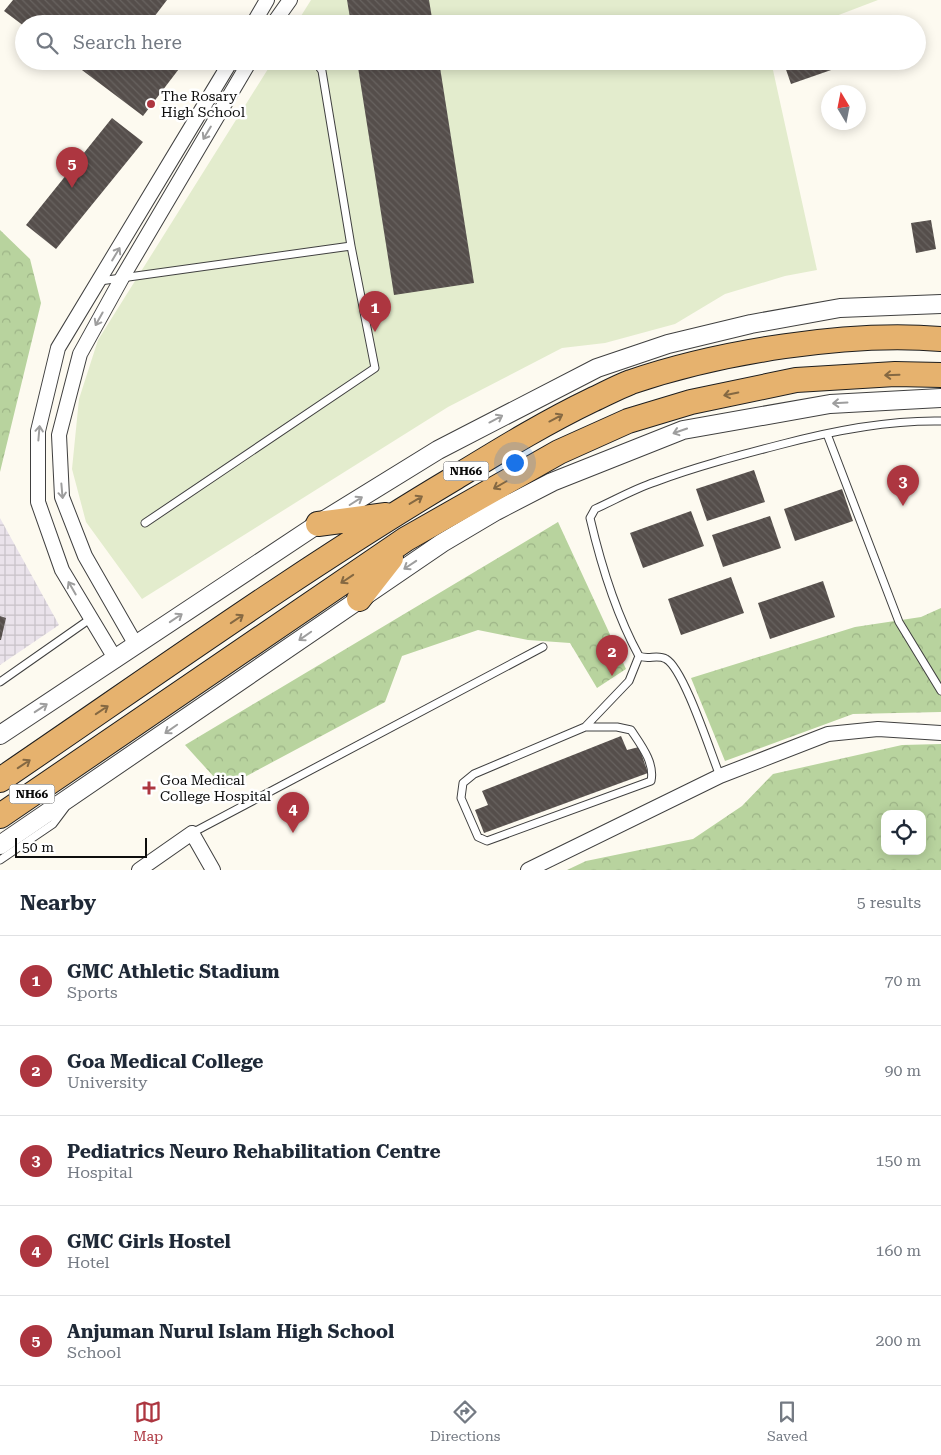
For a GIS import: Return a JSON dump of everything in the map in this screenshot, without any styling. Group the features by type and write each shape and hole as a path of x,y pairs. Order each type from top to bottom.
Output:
{"highway":[{"name":"NH66","path":"0,780 394,514 555,418 630,383 711,360 774,349 881,338 941,339"},
{"name":"NH66","path":"0,816 406,539 558,452 628,421 691,402 796,380 895,374 941,375"},
{"path":"318,524 394,514"},
{"path":"360,599 406,539"}],"street":[{"path":"259,15 268,0"},
{"path":"280,15 290,0"},
{"path":"116,660 62,570 38,502 38,431 58,348 226,70"},
{"path":"136,645 85,556 62,497 60,435 80,354 122,278 245,70"},
{"path":"0,735 116,660 318,524 438,450 597,368 668,344 751,324 840,308 941,304"},
{"path":"0,845 442,543 544,486 684,430 830,404 941,398"},
{"path":"528,870 720,776 828,734 878,729 941,733"},
{"path":"139,870 192,833 212,870"}],"lane":[{"path":"145,523 375,368 350,246 321,70"},
{"path":"100,281 350,246"},
{"path":"585,727 617,727 631,730 644,749 653,773 651,781 487,841 478,837 461,798 463,783 474,774 585,727 629,681 639,656 619,613 594,536 590,518 595,509 653,483 713,462 827,434 907,422 941,421"},
{"path":"827,434 899,622 941,691"},
{"path":"0,682 90,619"},
{"path":"192,833 542,647"},
{"path":"639,656 666,659 672,665 689,697 720,776"},
{"path":"0,860 53,824 74,795"}],"shaded area":[{"path":"0,518 59,625 0,665"}],"green space":[{"path":"311,0 878,0 839,15 302,15"},
{"path":"267,70 773,70 817,270 785,276 725,294 675,324 605,343 562,348 448,407 142,599 86,522 72,469 79,399 98,340"},
{"path":"0,230 30,259 41,303 0,472"},
{"path":"558,522 626,669 597,688 570,643 528,640 478,630 402,656 385,702 224,788 185,745"},
{"path":"941,608 941,712 853,714 725,761 691,678 855,627 921,617"},
{"path":"941,744 941,870 567,870 586,861 693,839 742,806 773,774 902,745"}],"building":[{"path":"13,0 167,0 156,15 15,15 15,19 4,11"},
{"path":"347,0 429,0 432,15 350,15"},
{"path":"82,70 178,70 143,116"},
{"path":"358,70 440,70 474,283 394,295"},
{"path":"786,70 831,70 791,84"},
{"path":"112,118 143,142 56,249 26,225"},
{"path":"931,220 936,249 916,253 911,223"},
{"path":"754,470 765,502 707,521 696,489"},
{"path":"842,489 853,521 795,541 784,509"},
{"path":"691,511 704,546 643,568 630,533"},
{"path":"770,516 781,548 723,567 712,535"},
{"path":"731,577 744,613 681,635 668,599"},
{"path":"823,581 835,617 770,639 758,603"},
{"path":"0,616 6,618 1,640 0,640"},
{"path":"621,736 627,750 639,747 648,773 484,833 475,810 488,805 482,791"}],"place":[{"name":"The Rosary High School","path":"151,104"},
{"name":"Anjuman Nurul Islam High School","path":"72,188"},
{"name":"GMC Athletic Stadium","path":"375,332"},
{"name":"Pediatrics Neuro Rehabilitation Centre","path":"903,506"},
{"name":"Goa Medical College","path":"612,676"},
{"name":"Goa Medical College Hospital","path":"149,788"},
{"name":"GMC Girls Hostel","path":"293,833"}]}
